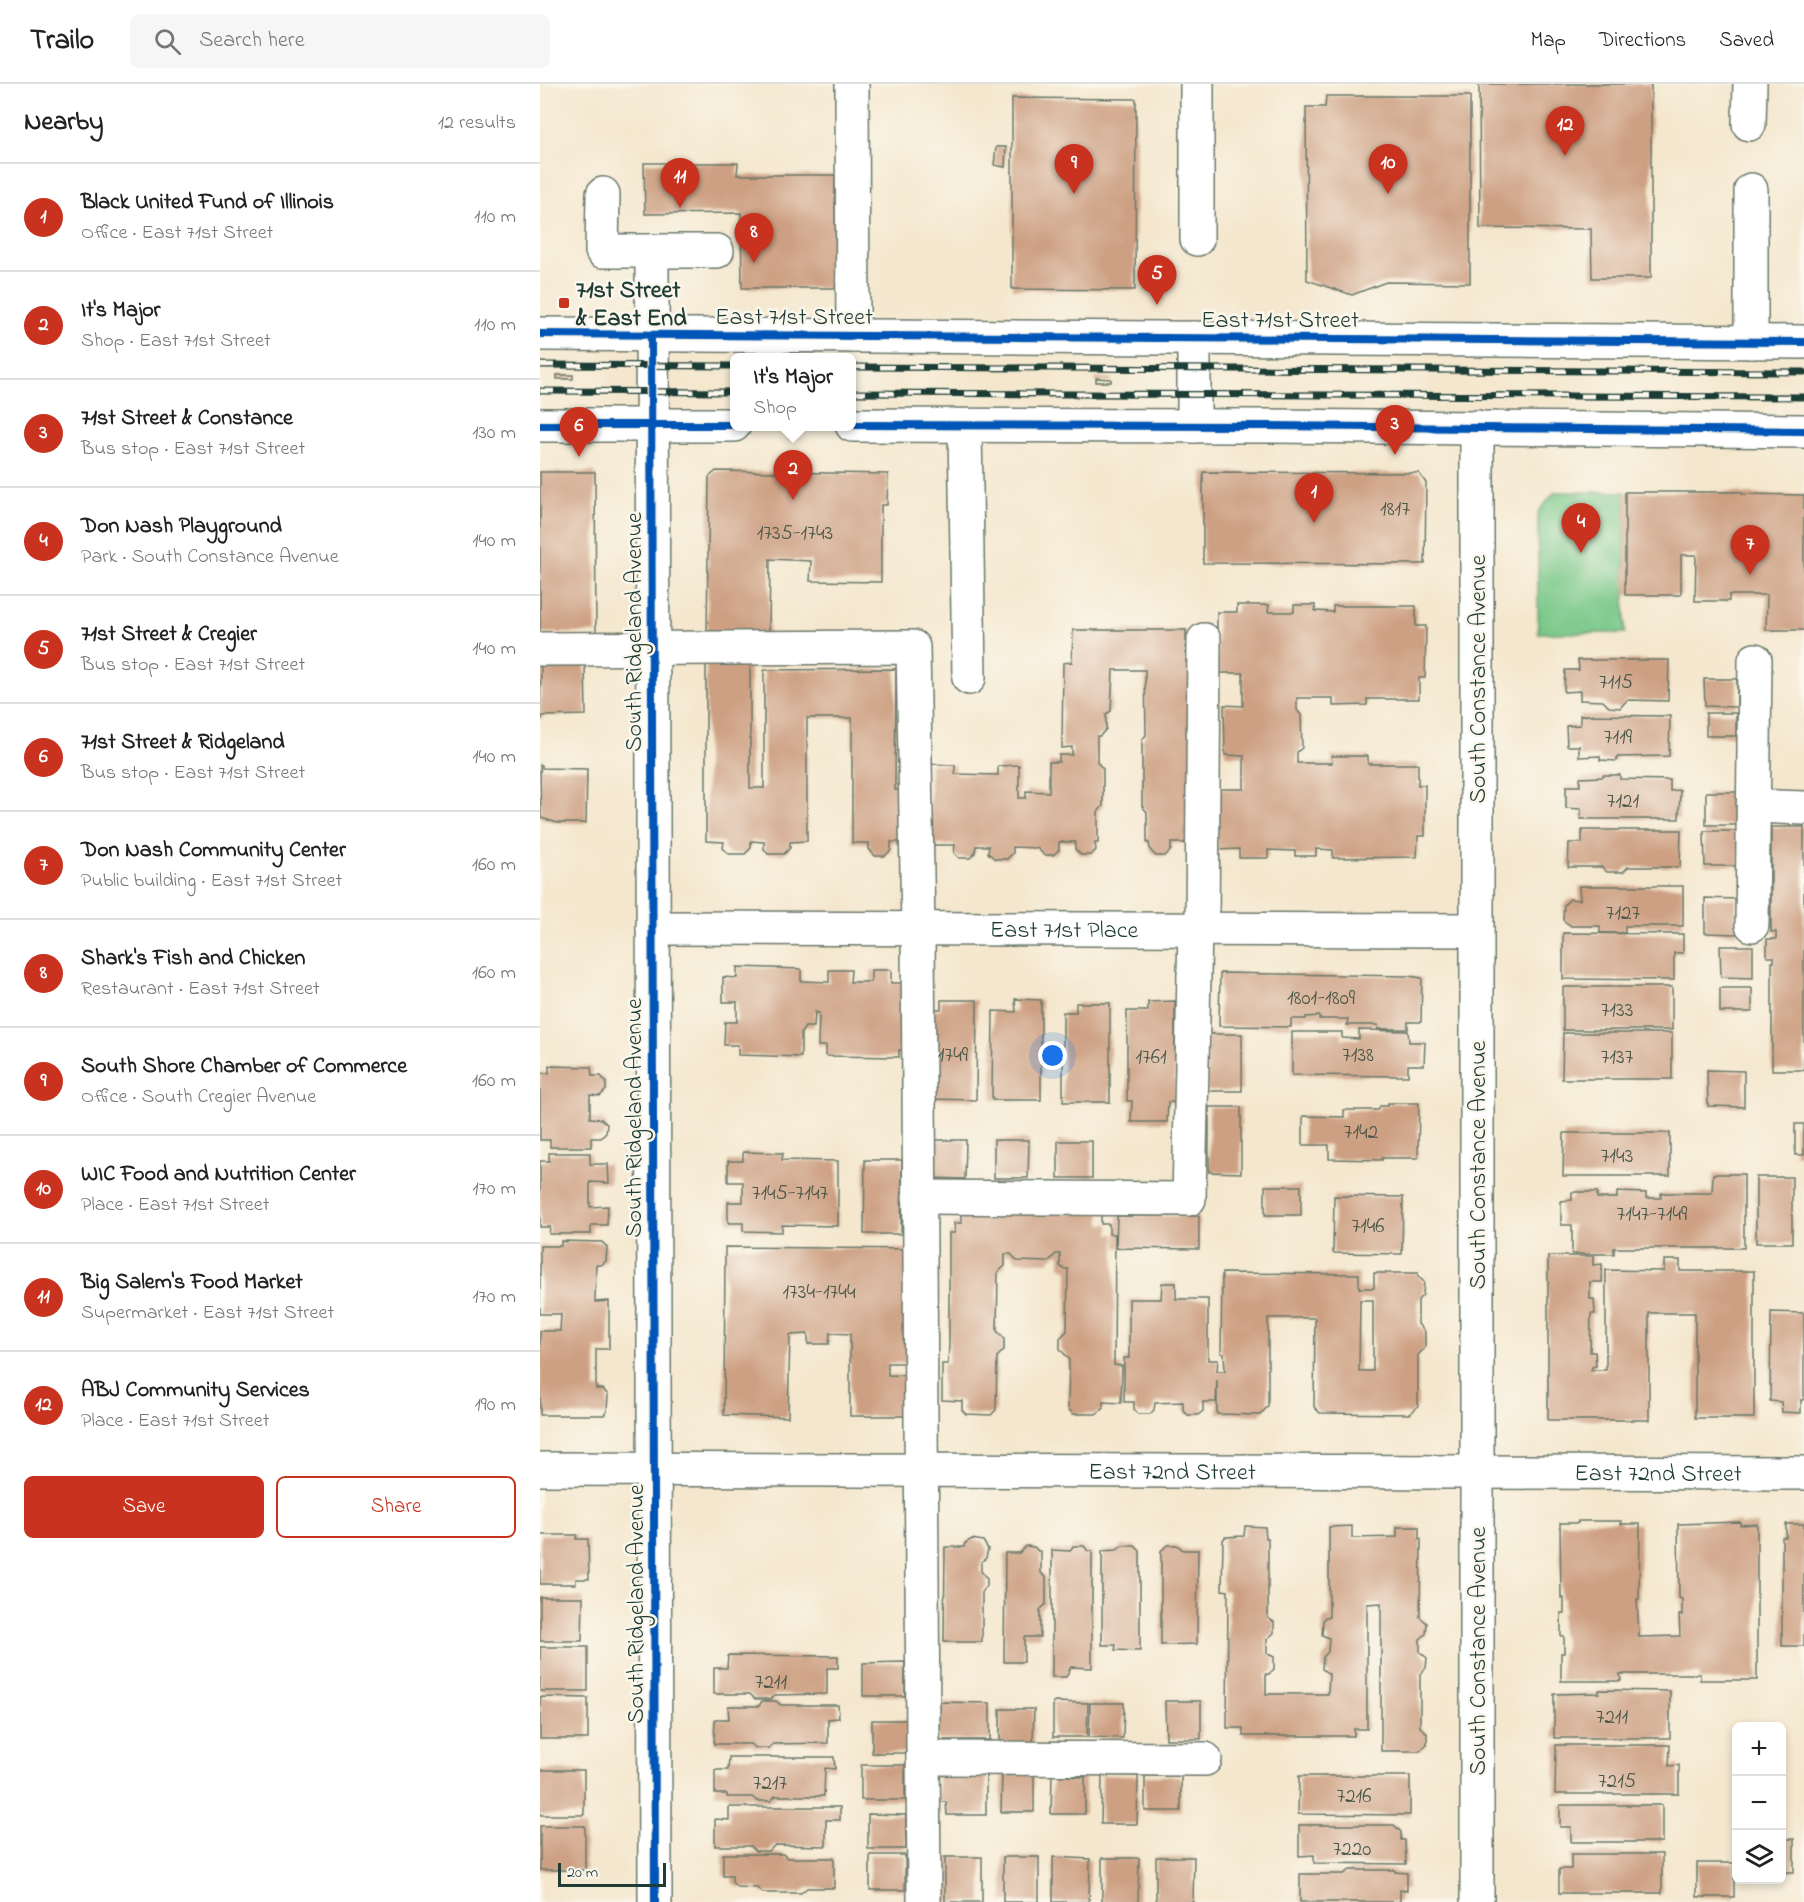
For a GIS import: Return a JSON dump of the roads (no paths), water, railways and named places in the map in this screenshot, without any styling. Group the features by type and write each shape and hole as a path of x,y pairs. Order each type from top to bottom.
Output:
{"street":[{"path":"852,84 853,336"},
{"path":"1197,84 1197,239"},
{"path":"1749,124 1750,84"},
{"path":"1751,190 1751,342"},
{"path":"603,194 602,251 717,251"},
{"name":"South Ridgeland Avenue","path":"652,251 655,1902"},
{"name":"East 71st Street","path":"540,334 1804,342"},
{"path":"1194,338 1194,426"},
{"path":"540,425 730,425"},
{"path":"856,425 1804,430"},
{"path":"965,426 969,678"},
{"name":"South Constance Avenue","path":"1477,427 1477,1902"},
{"path":"919,1197 1189,1198 1199,929 1204,640"},
{"path":"540,649 913,647 918,929 924,1902"},
{"path":"1752,925 1755,660"},
{"path":"1754,806 1804,808"},
{"name":"East 71st Place","path":"652,928 1477,930"},
{"name":"East 72nd Street","path":"540,1470 1804,1473"},
{"path":"923,1758 1205,1759"}],"railway":[{"path":"540,365 730,366"},
{"path":"856,367 1804,372"},
{"path":"540,391 730,392"},
{"path":"856,393 1804,397"}],"place":[{"name":"ABJ Community Services","path":"1565,156"},
{"name":"South Shore Chamber of Commerce","path":"1074,194"},
{"name":"WIC Food and Nutrition Center","path":"1388,194"},
{"name":"Big Salem's Food Market","path":"680,208"},
{"name":"Shark's Fish and Chicken","path":"754,263"},
{"name":"71st Street & East End","path":"564,303"},
{"name":"71st Street & Cregier","path":"1157,305"},
{"name":"71st Street & Constance","path":"1395,455"},
{"name":"71st Street & Ridgeland","path":"579,457"},
{"name":"It's Major","path":"793,500"},
{"name":"Black United Fund of Illinois","path":"1314,523"},
{"name":"Don Nash Playground","path":"1581,553"},
{"name":"Don Nash Community Center","path":"1750,575"}]}
